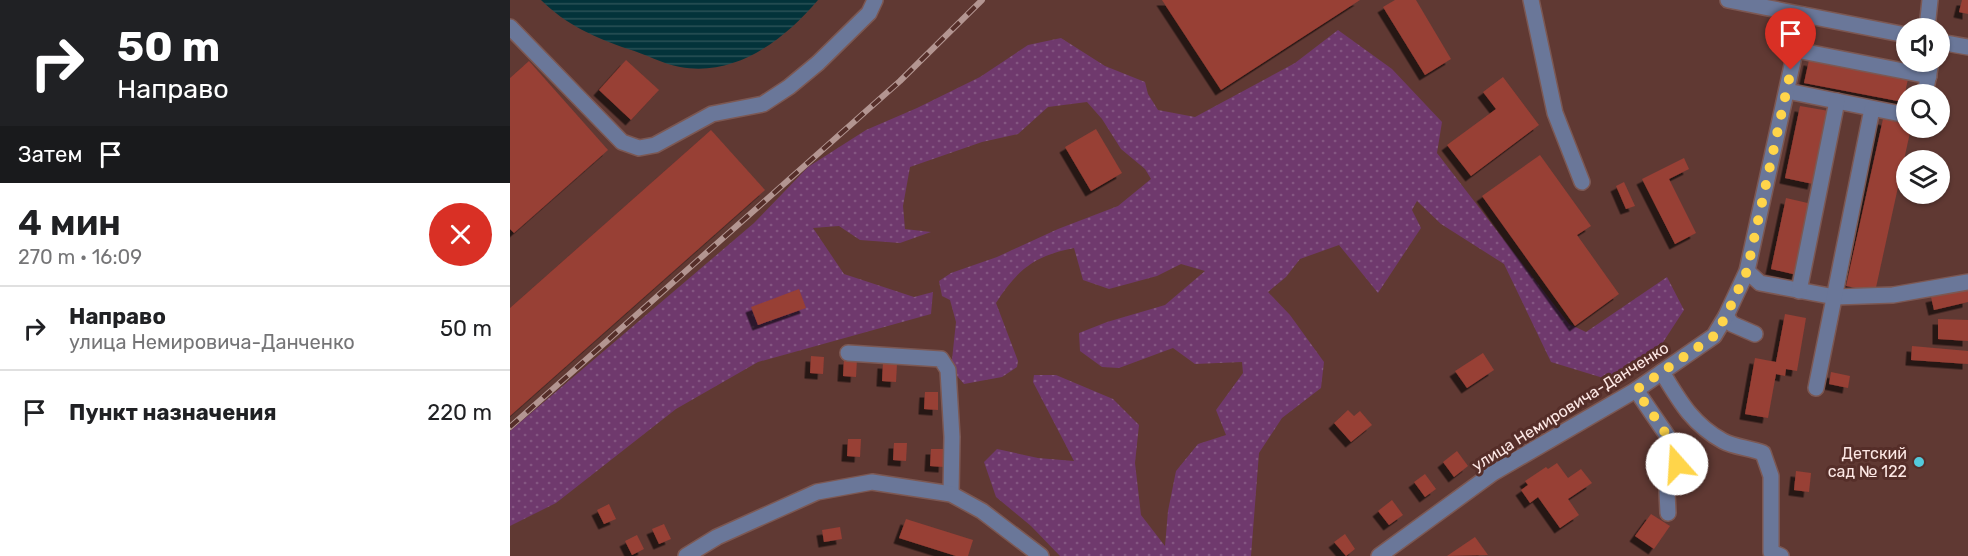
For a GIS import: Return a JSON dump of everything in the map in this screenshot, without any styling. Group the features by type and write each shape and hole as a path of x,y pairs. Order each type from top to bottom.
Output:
{"street":[{"path":"510,27 622,142 639,148 655,145 712,114 763,104 789,87 818,63 869,13 875,0"},
{"path":"1531,0 1555,113 1582,182"},
{"path":"1728,0 1800,10 1896,33"},
{"path":"1928,18 1930,0"},
{"name":"улица Немировича-Данченко","path":"1379,556 1493,473 1636,390 1714,336 1747,271 1796,50 1800,10"},
{"path":"1950,44 1968,47"},
{"path":"1796,50 1896,64"},
{"path":"1787,91 1896,113"},
{"path":"1799,291 1837,101"},
{"path":"1816,388 1872,109"},
{"path":"1747,271 1760,283 1835,297 1893,295 1968,282"},
{"path":"1726,316 1732,324 1755,334"},
{"path":"848,352 941,358 945,363 948,370 952,437 951,494"},
{"path":"1662,372 1687,413 1699,424 1724,442 1763,453 1771,476 1772,555"},
{"path":"1636,390 1675,447 1677,464 1669,475 1668,513"},
{"path":"686,556 717,537 817,492 872,482 951,494 982,511 1041,556"}],"shaded area":[{"path":"1338,30 1392,69 1442,122 1437,153 1569,324 1586,332 1667,277 1684,310 1658,350 1613,381 1551,362 1504,264 1441,224 1417,201 1412,210 1421,228 1378,293 1339,245 1300,259 1286,277 1268,292 1290,315 1324,362 1321,388 1282,418 1259,453 1251,556 1060,556 1031,526 996,497 984,462 997,449 1038,458 1074,461 1033,382 1034,375 1056,375 1113,399 1139,425 1135,463 1141,515 1165,546 1168,511 1176,471 1198,444 1226,435 1216,410 1243,373 1242,362 1195,364 1173,348 1119,368 1102,367 1080,351 1079,333 1165,305 1205,271 1181,264 1157,276 1109,289 1083,280 1074,248 1048,255 1028,266 1012,281 996,303 1018,361 1017,367 1002,377 964,384 951,369 956,322 950,300 942,296 939,281 951,273 997,257 1058,229 1118,206 1151,179 1145,169 1121,149 1102,119 1087,102 1048,107 1018,134 982,142 910,167 903,206 905,229 931,232 900,243 860,240 839,226 813,228 844,274 914,297 933,292 931,314 758,362 676,409 556,503 510,526 510,431 754,223 808,167 866,130 980,77 1028,45 1061,38 1105,66 1145,82 1148,94 1158,110 1195,117 1295,63"}],"water":[{"path":"541,0 818,0 790,29 757,52 739,61 701,69 674,66 604,40 571,24"}],"building":[{"path":"1162,0 1360,0 1221,90"},
{"path":"1395,0 1416,0 1451,59 1425,75 1383,7"},
{"path":"1962,0 1968,0 1968,14 1959,12"},
{"path":"626,60 659,90 631,120 599,90"},
{"path":"1809,60 1908,79 1907,84 1896,84 1896,101 1804,83"},
{"path":"529,61 608,150 514,233 510,229 510,78"},
{"path":"1503,77 1539,125 1471,176 1447,145 1496,109 1483,92"},
{"path":"1800,106 1829,111 1813,184 1785,178"},
{"path":"1883,119 1896,122 1896,138 1909,138 1906,150 1896,150 1896,196 1875,292 1846,286"},
{"path":"1096,129 1122,173 1091,191 1065,147"},
{"path":"711,130 765,190 510,416 510,308"},
{"path":"1540,155 1591,226 1577,235 1619,294 1575,326 1482,196"},
{"path":"1684,158 1689,169 1669,179 1696,233 1675,244 1642,179"},
{"path":"1624,182 1635,206 1626,209 1616,186"},
{"path":"1786,198 1812,204 1797,275 1771,269"},
{"path":"799,289 806,308 758,325 751,307"},
{"path":"1968,289 1968,302 1934,310 1931,297"},
{"path":"1785,314 1806,318 1797,371 1786,369 1785,376 1776,374 1768,418 1745,414 1755,358 1776,362"},
{"path":"1938,319 1968,320 1968,341 1938,339"},
{"path":"1912,346 1968,351 1968,364 1911,360"},
{"path":"1483,353 1494,370 1467,388 1455,371"},
{"path":"811,356 824,357 823,374 810,373"},
{"path":"844,359 857,359 856,377 843,376"},
{"path":"883,363 897,364 896,382 882,381"},
{"path":"1831,372 1850,376 1848,388 1829,384"},
{"path":"925,392 938,392 938,410 924,409"},
{"path":"1348,410 1354,416 1360,411 1372,425 1351,442 1334,423"},
{"path":"848,439 861,439 860,457 847,456"},
{"path":"894,443 907,443 906,461 893,460"},
{"path":"931,449 945,449 944,467 930,466"},
{"path":"1457,451 1468,466 1454,477 1443,462"},
{"path":"1557,463 1568,478 1581,469 1592,483 1568,499 1579,515 1560,528 1538,497 1530,503 1521,490 1528,485 1525,481 1546,467 1548,469"},
{"path":"1796,471 1811,473 1809,492 1794,490"},
{"path":"1425,474 1436,489 1425,497 1414,482"},
{"path":"1392,500 1403,515 1389,525 1378,511"},
{"path":"609,504 616,519 604,524 597,510"},
{"path":"1651,514 1670,526 1654,549 1635,536"},
{"path":"906,519 973,540 968,556 956,556 899,538"},
{"path":"664,524 671,539 659,544 652,529"},
{"path":"840,527 842,539 824,542 822,530"},
{"path":"1345,534 1355,549 1346,556 1334,542"},
{"path":"637,535 644,549 632,555 625,541"},
{"path":"1475,537 1488,555 1447,556"}],"railway":[{"path":"510,427 900,81 982,0"}],"place":[{"name":"Детский сад № 122","path":"1919,462"}],"route":[{"path":"1677,464 1675,447 1636,390 1714,336 1726,316 1747,271 1791,70"}]}
